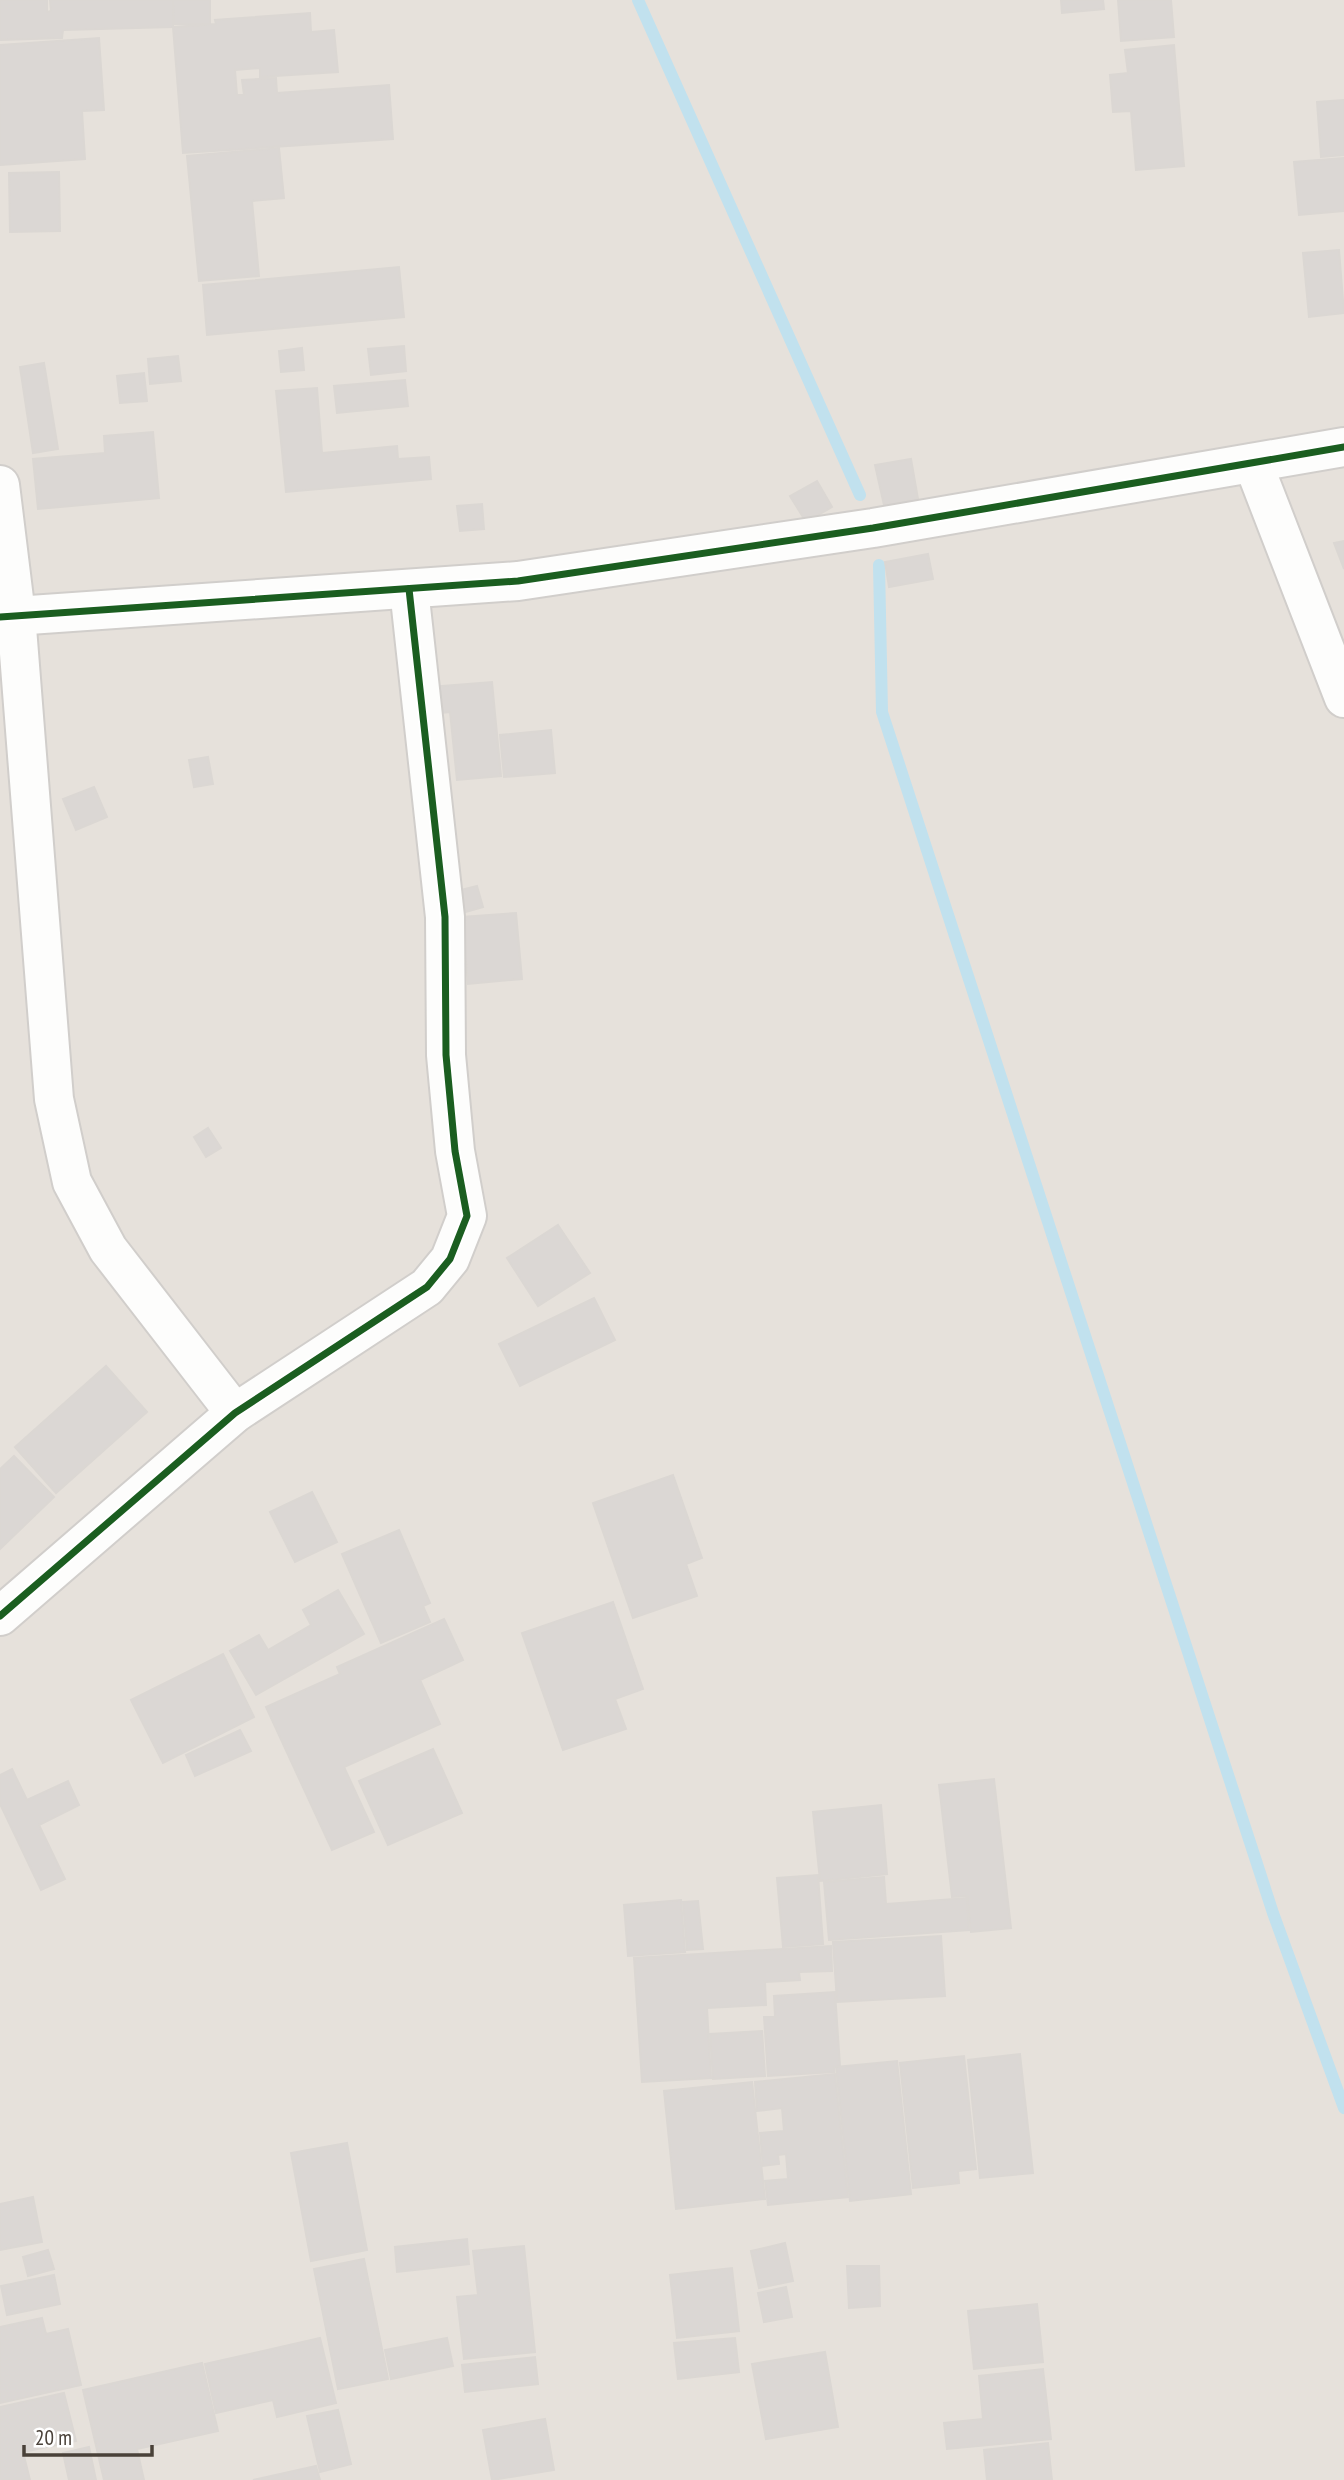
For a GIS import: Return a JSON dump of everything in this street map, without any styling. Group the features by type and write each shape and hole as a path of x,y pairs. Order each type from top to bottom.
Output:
{"street":[{"path":"8,616 518,581 873,528 1344,447"},
{"path":"1253,463 1344,698"},
{"path":"0,485 8,616 54,1099 72,1182 107,1249 235,1413"},
{"path":"0,1616 235,1413 427,1287 450,1259 467,1216 456,1151 446,1055 445,917 409,589"}],"shaded area":[{"path":"0,0 1344,0 1344,2480 0,2480"}],"building":[{"path":"0,0 47,0 47,12 51,11 50,0 173,0 173,27 63,30 62,38 0,40"},
{"path":"173,0 210,0 210,24 174,24"},
{"path":"1061,0 1103,0 1104,9 1062,13"},
{"path":"1118,0 1171,0 1174,37 1121,41"},
{"path":"310,13 311,32 334,30 338,72 260,77 260,68 235,70 237,95 244,95 242,80 276,78 277,93 389,85 393,139 183,153 173,27 216,24 215,20"},
{"path":"99,38 104,110 82,111 85,159 0,165 0,45"},
{"path":"1174,45 1184,166 1136,170 1131,111 1113,112 1110,75 1128,73 1125,50"},
{"path":"1344,100 1344,155 1321,157 1317,102"},
{"path":"279,148 284,198 252,201 259,276 199,281 187,156"},
{"path":"1344,158 1344,211 1299,215 1294,162"},
{"path":"59,172 60,231 10,232 9,173"},
{"path":"1339,250 1344,313 1309,317 1303,253"},
{"path":"399,267 404,317 207,335 203,285"},
{"path":"404,346 406,371 371,375 368,349"},
{"path":"302,348 304,370 281,372 279,351"},
{"path":"178,356 181,381 150,384 148,359"},
{"path":"44,363 58,449 33,453 20,367"},
{"path":"144,373 147,401 120,403 117,376"},
{"path":"405,380 408,406 337,413 334,386"},
{"path":"317,388 322,453 397,446 398,459 429,457 431,479 286,492 276,391"},
{"path":"153,432 159,498 38,509 33,459 105,453 104,436"},
{"path":"911,459 918,499 884,505 875,465"},
{"path":"817,481 832,507 806,522 790,496"},
{"path":"482,504 484,529 460,531 457,506"},
{"path":"1344,541 1344,569 1334,543"},
{"path":"928,554 933,579 889,587 885,562"},
{"path":"492,682 501,776 457,780 450,712 432,714 430,687"},
{"path":"551,730 555,773 504,777 500,735"},
{"path":"208,757 213,784 194,787 189,760"},
{"path":"94,787 107,817 76,830 63,799"},
{"path":"477,886 483,907 455,915 449,893"},
{"path":"516,913 522,979 468,984 462,917"},
{"path":"208,1128 221,1148 206,1157 194,1137"},
{"path":"558,1225 590,1273 538,1306 507,1258"},
{"path":"594,1298 615,1340 520,1386 499,1344"},
{"path":"106,1366 147,1412 56,1493 15,1447"},
{"path":"14,1456 54,1497 0,1549 0,1469"},
{"path":"673,1475 702,1558 686,1564 697,1596 633,1618 593,1503"},
{"path":"312,1492 337,1542 295,1562 270,1512"},
{"path":"399,1530 430,1603 423,1606 430,1622 381,1643 342,1554"},
{"path":"338,1590 364,1634 256,1695 230,1651 259,1635 268,1650 311,1625 303,1610"},
{"path":"613,1602 643,1689 615,1699 626,1729 563,1750 522,1633"},
{"path":"444,1619 463,1660 420,1680 440,1724 344,1767 374,1832 332,1850 266,1707 340,1674 337,1667"},
{"path":"223,1654 254,1717 163,1763 131,1700"},
{"path":"240,1730 251,1751 195,1776 186,1755"},
{"path":"433,1749 462,1813 388,1845 359,1781"},
{"path":"12,1769 27,1800 68,1781 79,1805 39,1825 65,1879 41,1890 0,1804 0,1775"},
{"path":"994,1779 1011,1928 971,1932 967,1896 952,1897 939,1785"},
{"path":"881,1805 887,1874 820,1881 813,1812"},
{"path":"818,1875 823,1944 783,1947 777,1878"},
{"path":"884,1877 886,1904 967,1898 969,1930 829,1940 824,1882"},
{"path":"681,1900 685,1952 628,1956 624,1905"},
{"path":"698,1901 703,1949 687,1950 683,1902"},
{"path":"941,1936 945,1996 837,2002 833,1942"},
{"path":"831,1946 832,1971 799,1972 800,1980 765,1982 766,2005 707,2008 711,2078 642,2082 634,1958"},
{"path":"835,1992 840,2066 834,2067 834,2072 768,2076 764,2017 775,2017 774,1996"},
{"path":"762,2031 765,2076 713,2079 710,2034"},
{"path":"1020,2054 1033,2173 980,2178 968,2060"},
{"path":"964,2056 976,2169 958,2171 959,2183 913,2188 900,2063"},
{"path":"897,2061 911,2194 850,2201 836,2067"},
{"path":"835,2074 848,2197 768,2205 765,2181 788,2179 786,2154 778,2155 779,2164 763,2166 760,2133 784,2131 782,2108 757,2111 755,2082"},
{"path":"752,2082 765,2199 676,2209 664,2091"},
{"path":"347,2143 367,2250 311,2261 291,2153"},
{"path":"33,2197 42,2242 0,2250 0,2204"},
{"path":"467,2239 469,2264 397,2272 395,2247"},
{"path":"785,2243 793,2281 759,2288 751,2251"},
{"path":"524,2246 535,2352 464,2359 457,2297 478,2295 473,2251"},
{"path":"48,2250 54,2269 28,2276 23,2257"},
{"path":"364,2259 388,2379 338,2389 314,2269"},
{"path":"847,2266 879,2266 880,2306 849,2308"},
{"path":"732,2268 739,2331 677,2338 670,2275"},
{"path":"54,2275 60,2304 7,2315 1,2286"},
{"path":"786,2287 792,2317 764,2322 758,2293"},
{"path":"1037,2304 1043,2362 974,2369 968,2311"},
{"path":"42,2318 46,2334 68,2329 81,2385 0,2403 0,2327"},
{"path":"320,2338 336,2403 277,2417 273,2400 216,2413 205,2364"},
{"path":"447,2338 453,2366 391,2379 385,2350"},
{"path":"735,2338 739,2372 678,2379 674,2343"},
{"path":"825,2352 838,2427 766,2439 752,2364"},
{"path":"535,2357 538,2384 465,2392 462,2365"},
{"path":"202,2363 218,2431 137,2449 144,2480 104,2480 83,2390"},
{"path":"1043,2369 1051,2439 947,2449 944,2423 983,2419 979,2376"},
{"path":"64,2393 76,2441 23,2452 30,2480 0,2480 0,2407"},
{"path":"338,2410 351,2464 320,2472 307,2416"},
{"path":"545,2419 554,2470 492,2480 483,2430"},
{"path":"1048,2443 1052,2480 987,2480 984,2450"},
{"path":"89,2447 96,2480 69,2480 63,2453"},
{"path":"316,2466 320,2480 253,2480"}],"waterway":[{"path":"638,0 860,495"},
{"path":"879,565 882,712 1273,1913 1344,2108"}],"cycle path":[{"path":"0,617 518,581 873,528 1344,447"},
{"path":"0,1616 235,1413 427,1287 450,1259 467,1216 455,1151 446,1055 445,917 409,589"}]}
